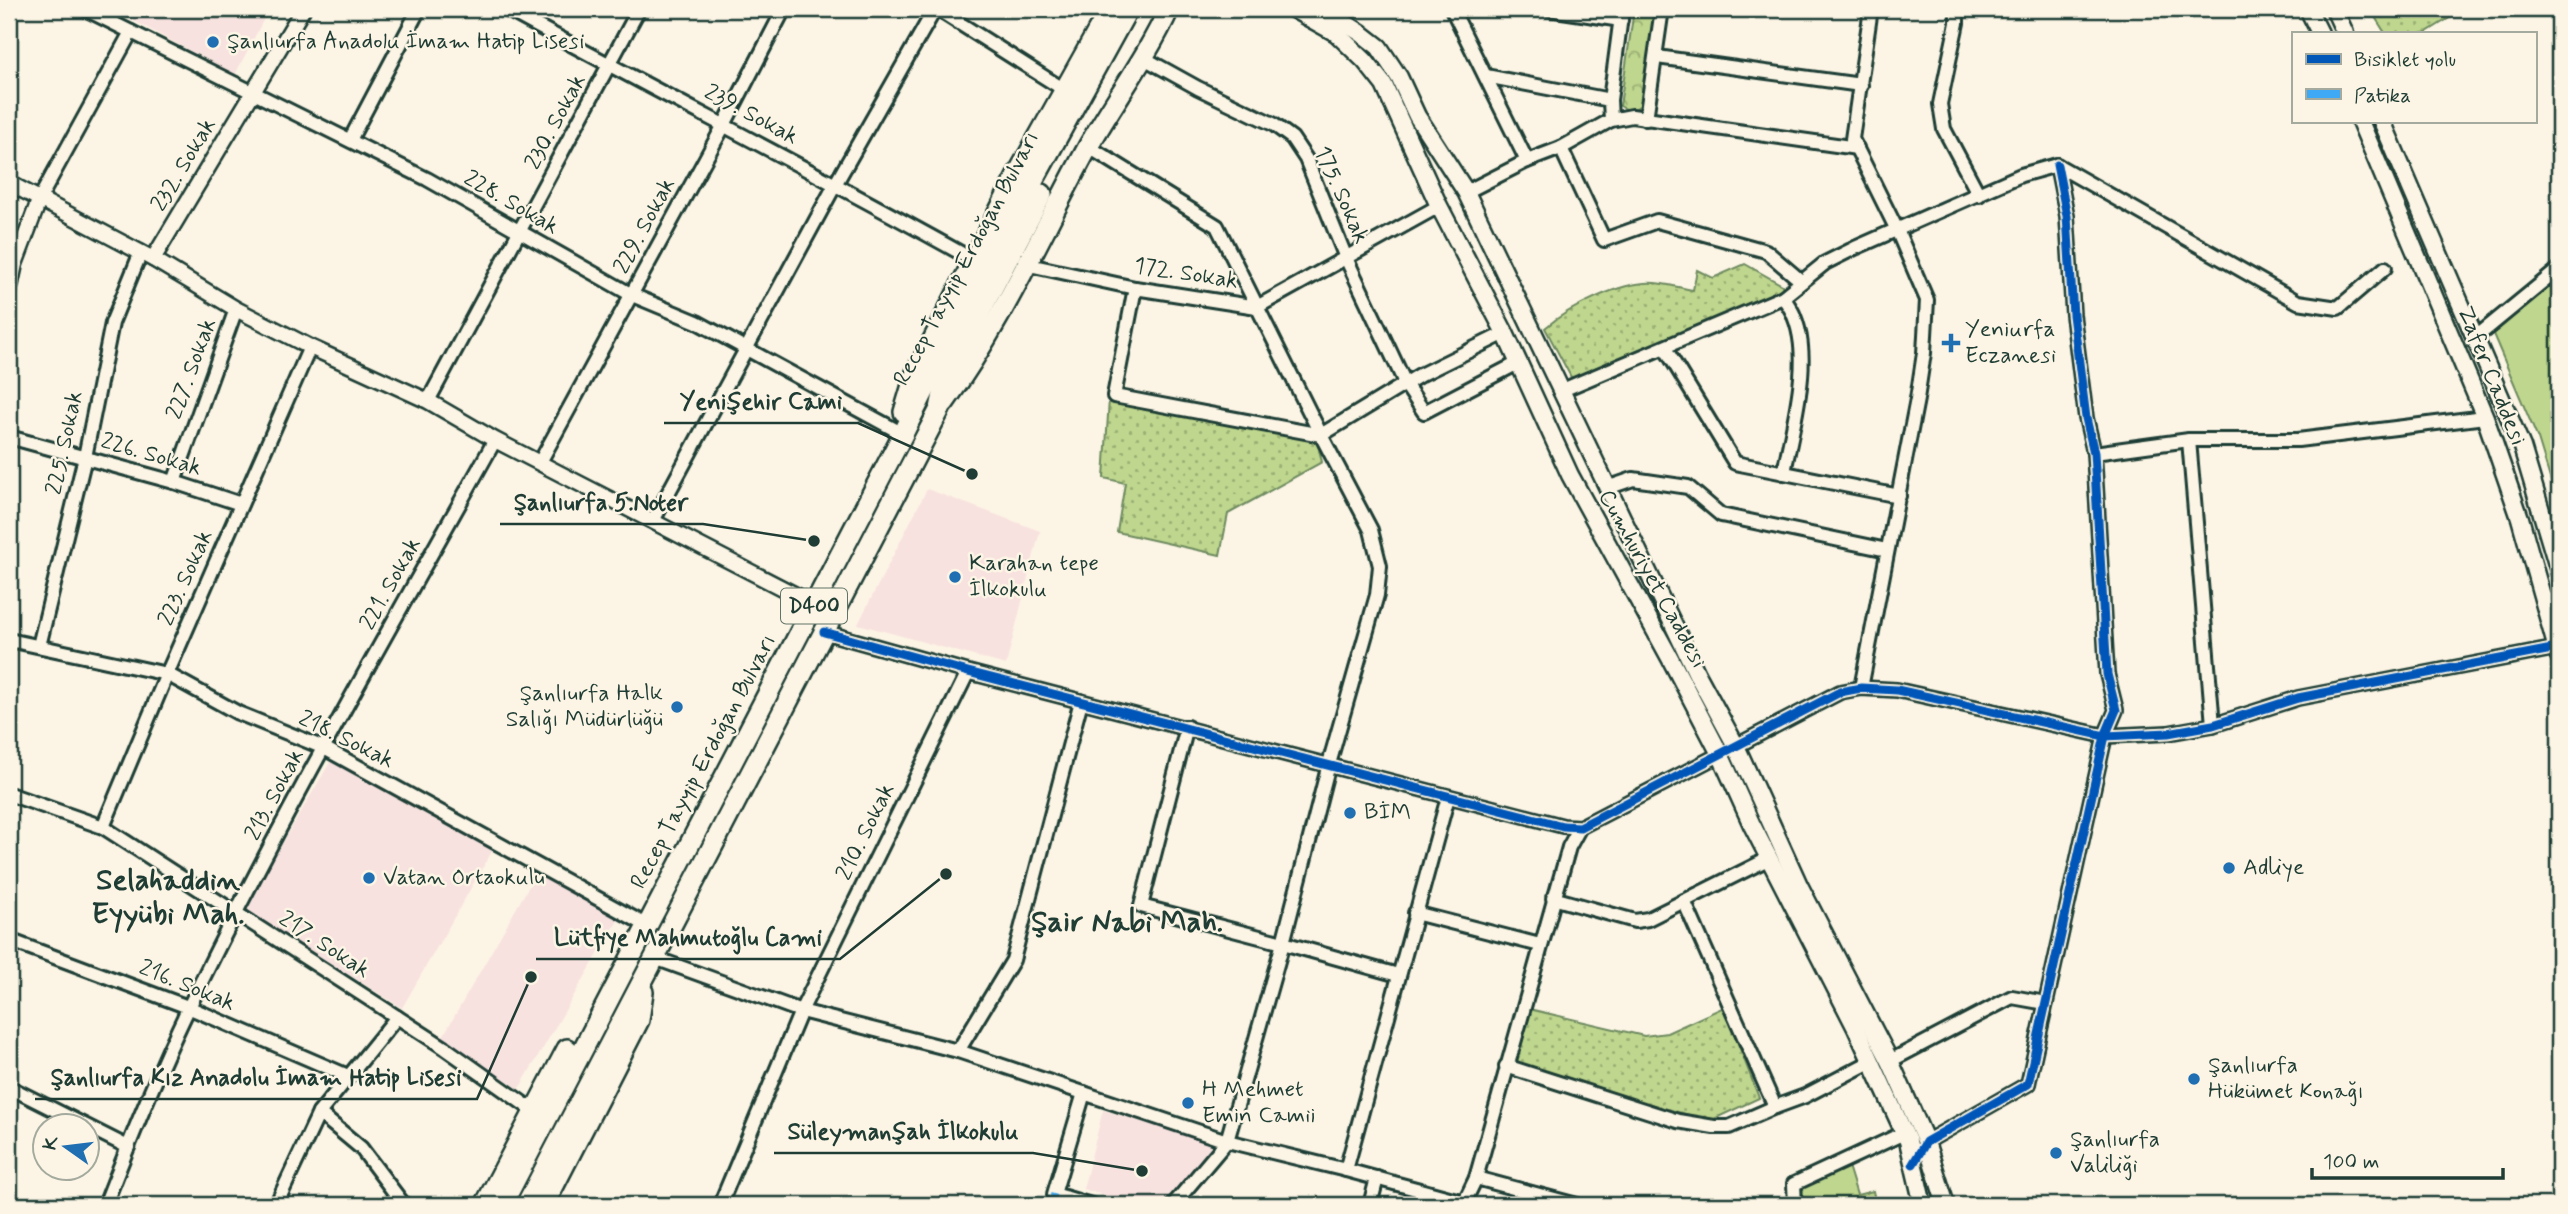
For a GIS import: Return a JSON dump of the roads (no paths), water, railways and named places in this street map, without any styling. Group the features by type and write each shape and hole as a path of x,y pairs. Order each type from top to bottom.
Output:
{"highway":[{"path":"903,434 904,409 915,375 1063,89 1110,9"},
{"name":"Recep Tayyip Erdoğan Bulvarı","path":"502,1205 903,434 987,265 1128,9"},
{"name":"Recep Tayyip Erdoğan Bulvarı","path":"526,1205 940,409 947,375 984,302 1142,9"},
{"path":"940,409 968,370 1029,265 1089,147 1167,12"},
{"path":"485,1205 596,995 620,976"},
{"path":"544,1205 639,1020 645,977"}],"main road":[{"name":"Cumhuriyet Caddesi","path":"1293,9 1336,33 1365,61 1384,85 1439,206 1505,333 1570,475 1720,754 1872,1061 1904,1133 1923,1205"},
{"name":"Cumhuriyet Caddesi","path":"1323,9 1379,47 1399,77 1417,116 1466,192 1697,674 1736,746 1799,885 1890,1061 1926,1142 1946,1205"},
{"path":"2308,9 2320,32"},
{"path":"2334,9 2345,32"},
{"name":"Zafer Caddesi","path":"2360,122 2485,416 2520,518 2558,652"},
{"name":"Zafer Caddesi","path":"2382,122 2522,447 2559,570"}],"street":[{"name":"228. Sokak","path":"85,9 427,179 632,295 696,322 903,434"},
{"name":"232. Sokak","path":"147,256 253,94 303,9"},
{"path":"350,140 419,9"},
{"name":"239. Sokak","path":"506,9 836,183 975,261"},
{"name":"230. Sokak","path":"428,401 521,233 639,9"},
{"name":"229. Sokak","path":"540,462 724,125 784,9"},
{"path":"653,521 836,183 936,9 1063,89"},
{"path":"1452,9 1527,161"},
{"path":"1549,9 1621,14 1611,100 1612,120"},
{"path":"1646,119 1662,9"},
{"path":"1861,688 1924,353 1927,300 1897,230 1852,139 1871,9"},
{"path":"1958,9 1940,104 1944,129 1979,195"},
{"path":"9,292 15,264 40,198 131,32"},
{"name":"175. Sokak","path":"1142,57 1273,124 1292,138 1306,159 1346,258 1406,385 1424,412 1518,363"},
{"path":"1657,57 1861,85"},
{"path":"1486,76 1611,100"},
{"path":"1466,192 1527,161 1561,148 1612,120 1632,116 1857,148"},
{"path":"1089,147 1217,226 1371,530 1380,566 1377,595 1227,1141 1173,1205"},
{"path":"1561,148 1604,240 1657,221 1766,251 1801,281"},
{"path":"1913,1164 1926,1142 2028,1084 2105,736 2116,710 2107,674 2094,453 2085,418 2073,315 2067,216 2057,165"},
{"path":"1560,391 1783,297 1825,263 1897,230 2021,175 2057,165 2298,302 2338,308 2385,268"},
{"path":"9,183 147,256 236,309 310,347 428,401 495,440 814,605"},
{"name":"172. Sokak","path":"1029,265 1135,288 1258,307 1439,206"},
{"name":"225. Sokak","path":"39,646 85,457 112,323 147,256"},
{"path":"2476,338 2559,269"},
{"path":"1135,288 1114,396 1321,435 1420,375 1505,333"},
{"path":"1783,297 1794,316 1802,353 1801,375 1784,473"},
{"name":"227. Sokak","path":"174,482 236,309"},
{"name":"223. Sokak","path":"103,827 310,347"},
{"path":"1665,348 1735,463 1899,496"},
{"path":"2094,453 2189,440 2298,440 2485,416"},
{"name":"226. Sokak","path":"9,436 174,482 241,504"},
{"name":"221. Sokak","path":"324,748 495,440"},
{"path":"2189,440 2213,725"},
{"path":"1607,488 1633,479 1688,486 1721,515 1887,550"},
{"path":"824,632 1448,797 1563,826 1580,827 1840,692 1861,688 1897,690 2105,736 2168,733 2213,725 2298,698 2558,652"},
{"name":"218. Sokak","path":"9,640 167,674 238,713 324,748 646,925"},
{"name":"210. Sokak","path":"720,1205 801,1011 968,672"},
{"path":"958,1051 1013,960 1081,701"},
{"path":"1187,727 1141,906 1398,975"},
{"name":"213. Sokak","path":"104,1205 188,1007 324,748"},
{"name":"217. Sokak","path":"9,794 103,827 397,1017 534,1111"},
{"path":"1346,1170 1448,797"},
{"path":"655,958 801,1011 958,1051 1227,1141 1377,1178 1464,1204 1476,1178 1553,898 1569,847 1580,827"},
{"path":"1553,898 1635,921 1648,919 1770,858"},
{"path":"1684,901 1775,1107"},
{"path":"1415,913 1540,945"},
{"name":"216. Sokak","path":"9,940 188,1007 348,1076"},
{"path":"1890,1061 2011,997 2046,1003"},
{"path":"276,1205 319,1113 397,1017"},
{"path":"1506,1066 1678,1121 1714,1127 1729,1126 1805,1096 1872,1061"},
{"path":"9,1087 128,1147"},
{"path":"1084,1093 1052,1200 1090,1205"},
{"path":"319,1113 361,1148 404,1205"},
{"path":"1795,1205 1794,1184 1904,1133"},
{"path":"1370,1205 1377,1178"},
{"path":"1476,1178 1577,1205"}],"place":[{"name":"Şanlıurfa Anadolu İmam Hatip Lisesi","path":"213,42"},
{"name":"Yeniurfa Eczanesi","path":"1951,343"},
{"name":"Yenişehir Cami","path":"972,474"},
{"name":"Şanlıurfa 5.Noter","path":"814,541"},
{"name":"Karahan tepe İlkokulu","path":"955,577"},
{"name":"Şanlıurfa Halk Salığı Müdürlüğü","path":"677,707"},
{"name":"BİM","path":"1350,813"},
{"name":"Adliye","path":"2229,868"},
{"name":"Lütfiye Mahmutoğlu Cami","path":"946,874"},
{"name":"Vatan Ortaokulu","path":"369,878"},
{"name":"Şanlıurfa Kız Anadolu İmam Hatip Lisesi","path":"531,977"},
{"name":"Şanlıurfa Hükümet Konağı","path":"2194,1079"},
{"name":"H Mehmet Emin Camii","path":"1188,1103"},
{"name":"Şanlıurfa Valiliği","path":"2056,1153"},
{"name":"Süleymanşah İlkokulu","path":"1142,1171"}],"district":[{"name":"Selahaddin Eyyübi Mah.","path":"168,897"},
{"name":"Şair Nabi Mah.","path":"1127,922"}]}
